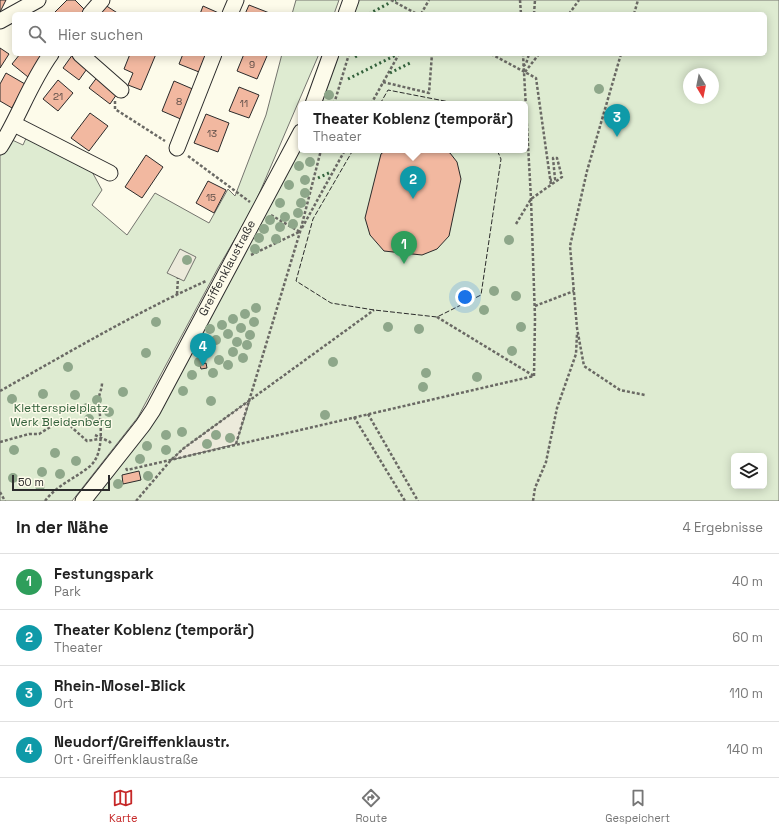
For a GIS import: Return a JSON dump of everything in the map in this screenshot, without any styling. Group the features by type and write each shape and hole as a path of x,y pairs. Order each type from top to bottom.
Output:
{"street":[{"path":"0,21 22,4 38,0"},
{"path":"92,12 102,0"},
{"path":"231,12 236,0"},
{"path":"347,12 351,0"},
{"path":"0,147 14,124 34,80 50,56"},
{"path":"82,56 121,90"},
{"path":"171,144 213,56"},
{"path":"314,101 330,56"},
{"path":"14,124 110,173"},
{"name":"Greiffenklaustraße","path":"83,501 146,420 298,137"}],"path":[{"path":"391,0 413,12"},
{"path":"422,12 429,0"},
{"path":"520,0 521,12"},
{"path":"534,12 535,0"},
{"path":"570,12 579,0"},
{"path":"635,12 638,0"},
{"path":"335,101 348,56"},
{"path":"373,101 398,56"},
{"path":"383,82 429,93 432,56"},
{"path":"495,56 536,78 551,185"},
{"path":"523,56 526,101"},
{"path":"523,66 526,64 528,56"},
{"path":"525,72 537,56"},
{"path":"620,56 587,172 570,246 577,328 584,366 620,390 645,395"},
{"path":"121,90 115,102 115,109 171,144 259,208 300,232"},
{"path":"528,136 535,306 534,376"},
{"path":"236,444 300,232 321,153"},
{"path":"250,256 300,232 343,153"},
{"path":"516,224 531,199 562,177 557,158 553,158 555,179 550,180"},
{"path":"0,392 177,294 210,279 223,276"},
{"path":"177,294 178,278"},
{"path":"535,306 574,291"},
{"path":"136,501 171,460 184,448 374,310"},
{"path":"437,317 534,376"},
{"path":"533,501 535,488 546,462 557,408 576,354 577,328"},
{"path":"127,470 534,376"},
{"path":"45,501 58,487 94,462 98,454 101,421 99,397 102,383"},
{"path":"368,414 418,501"},
{"path":"354,417 406,501"},
{"path":"0,442 29,434 39,434 55,424 62,423 68,424 87,441 100,439"},
{"path":"95,435 100,439 110,442 113,451"},
{"path":"0,492 4,501"}],"green space":[{"path":"296,0 339,0 335,12 293,12"},
{"path":"354,0 779,0 779,501 90,501 106,480 298,143 298,153 528,153 528,101 316,101 333,56 767,56 767,12 350,12"},
{"name":"Kletterspielplatz Werk Bleidenberg","path":"281,56 318,56 253,208 218,268 138,417 72,501 0,501 0,155 10,139 23,145 27,136 90,168 102,190 92,205 127,235 155,193 209,223 228,189 235,196 266,115"}],"shaded area":[{"path":"180,249 196,257 184,281 167,273"},
{"path":"250,400 236,444 171,460 184,448"}],"building":[{"path":"0,0 6,0 0,12"},
{"path":"67,0 75,0 85,10 83,12 55,12"},
{"path":"105,5 116,12 100,12"},
{"path":"249,5 267,12 246,12"},
{"path":"203,6 216,12 201,12"},
{"path":"0,48 9,54 0,68"},
{"path":"18,56 44,56 28,77 12,64"},
{"path":"72,56 76,56 89,66 79,80 63,68"},
{"path":"129,56 155,56 141,90 128,85 133,73 124,69"},
{"path":"182,56 205,56 199,72 179,64"},
{"path":"243,56 267,56 257,79 237,71"},
{"path":"6,73 25,84 12,108 0,101 0,84"},
{"path":"98,76 119,91 110,104 89,88"},
{"path":"58,80 73,93 58,111 43,99"},
{"path":"174,81 195,90 183,120 162,111"},
{"path":"239,87 259,95 249,118 229,111"},
{"path":"90,113 108,126 89,151 71,138"},
{"path":"206,114 229,123 218,152 194,143"},
{"path":"450,153 457,162 461,179 449,236 437,249 422,255 384,251 370,235 365,218 381,154"},
{"path":"146,155 163,167 142,198 125,187"},
{"path":"208,181 226,190 214,213 196,203"},
{"path":"206,363 207,368 201,369 200,365"},
{"path":"139,471 141,480 123,484 122,475"}],"hedge":[{"path":"373,12 391,2"},
{"path":"348,79 394,56"},
{"path":"390,73 410,63"},
{"path":"318,178 331,172"}],"fence":[{"path":"382,101 388,90 445,101"},
{"path":"351,153 313,219 296,281 331,303 374,310 437,317 481,295 501,159 498,153"}],"place":[{"name":"Rhein-Mosel-Blick","path":"617,137"},
{"name":"Theater Koblenz (temporär)","path":"413,199"},
{"name":"Festungspark","path":"404,264"},
{"name":"Neudorf/Greiffenklaustr.","path":"203,366"}]}
